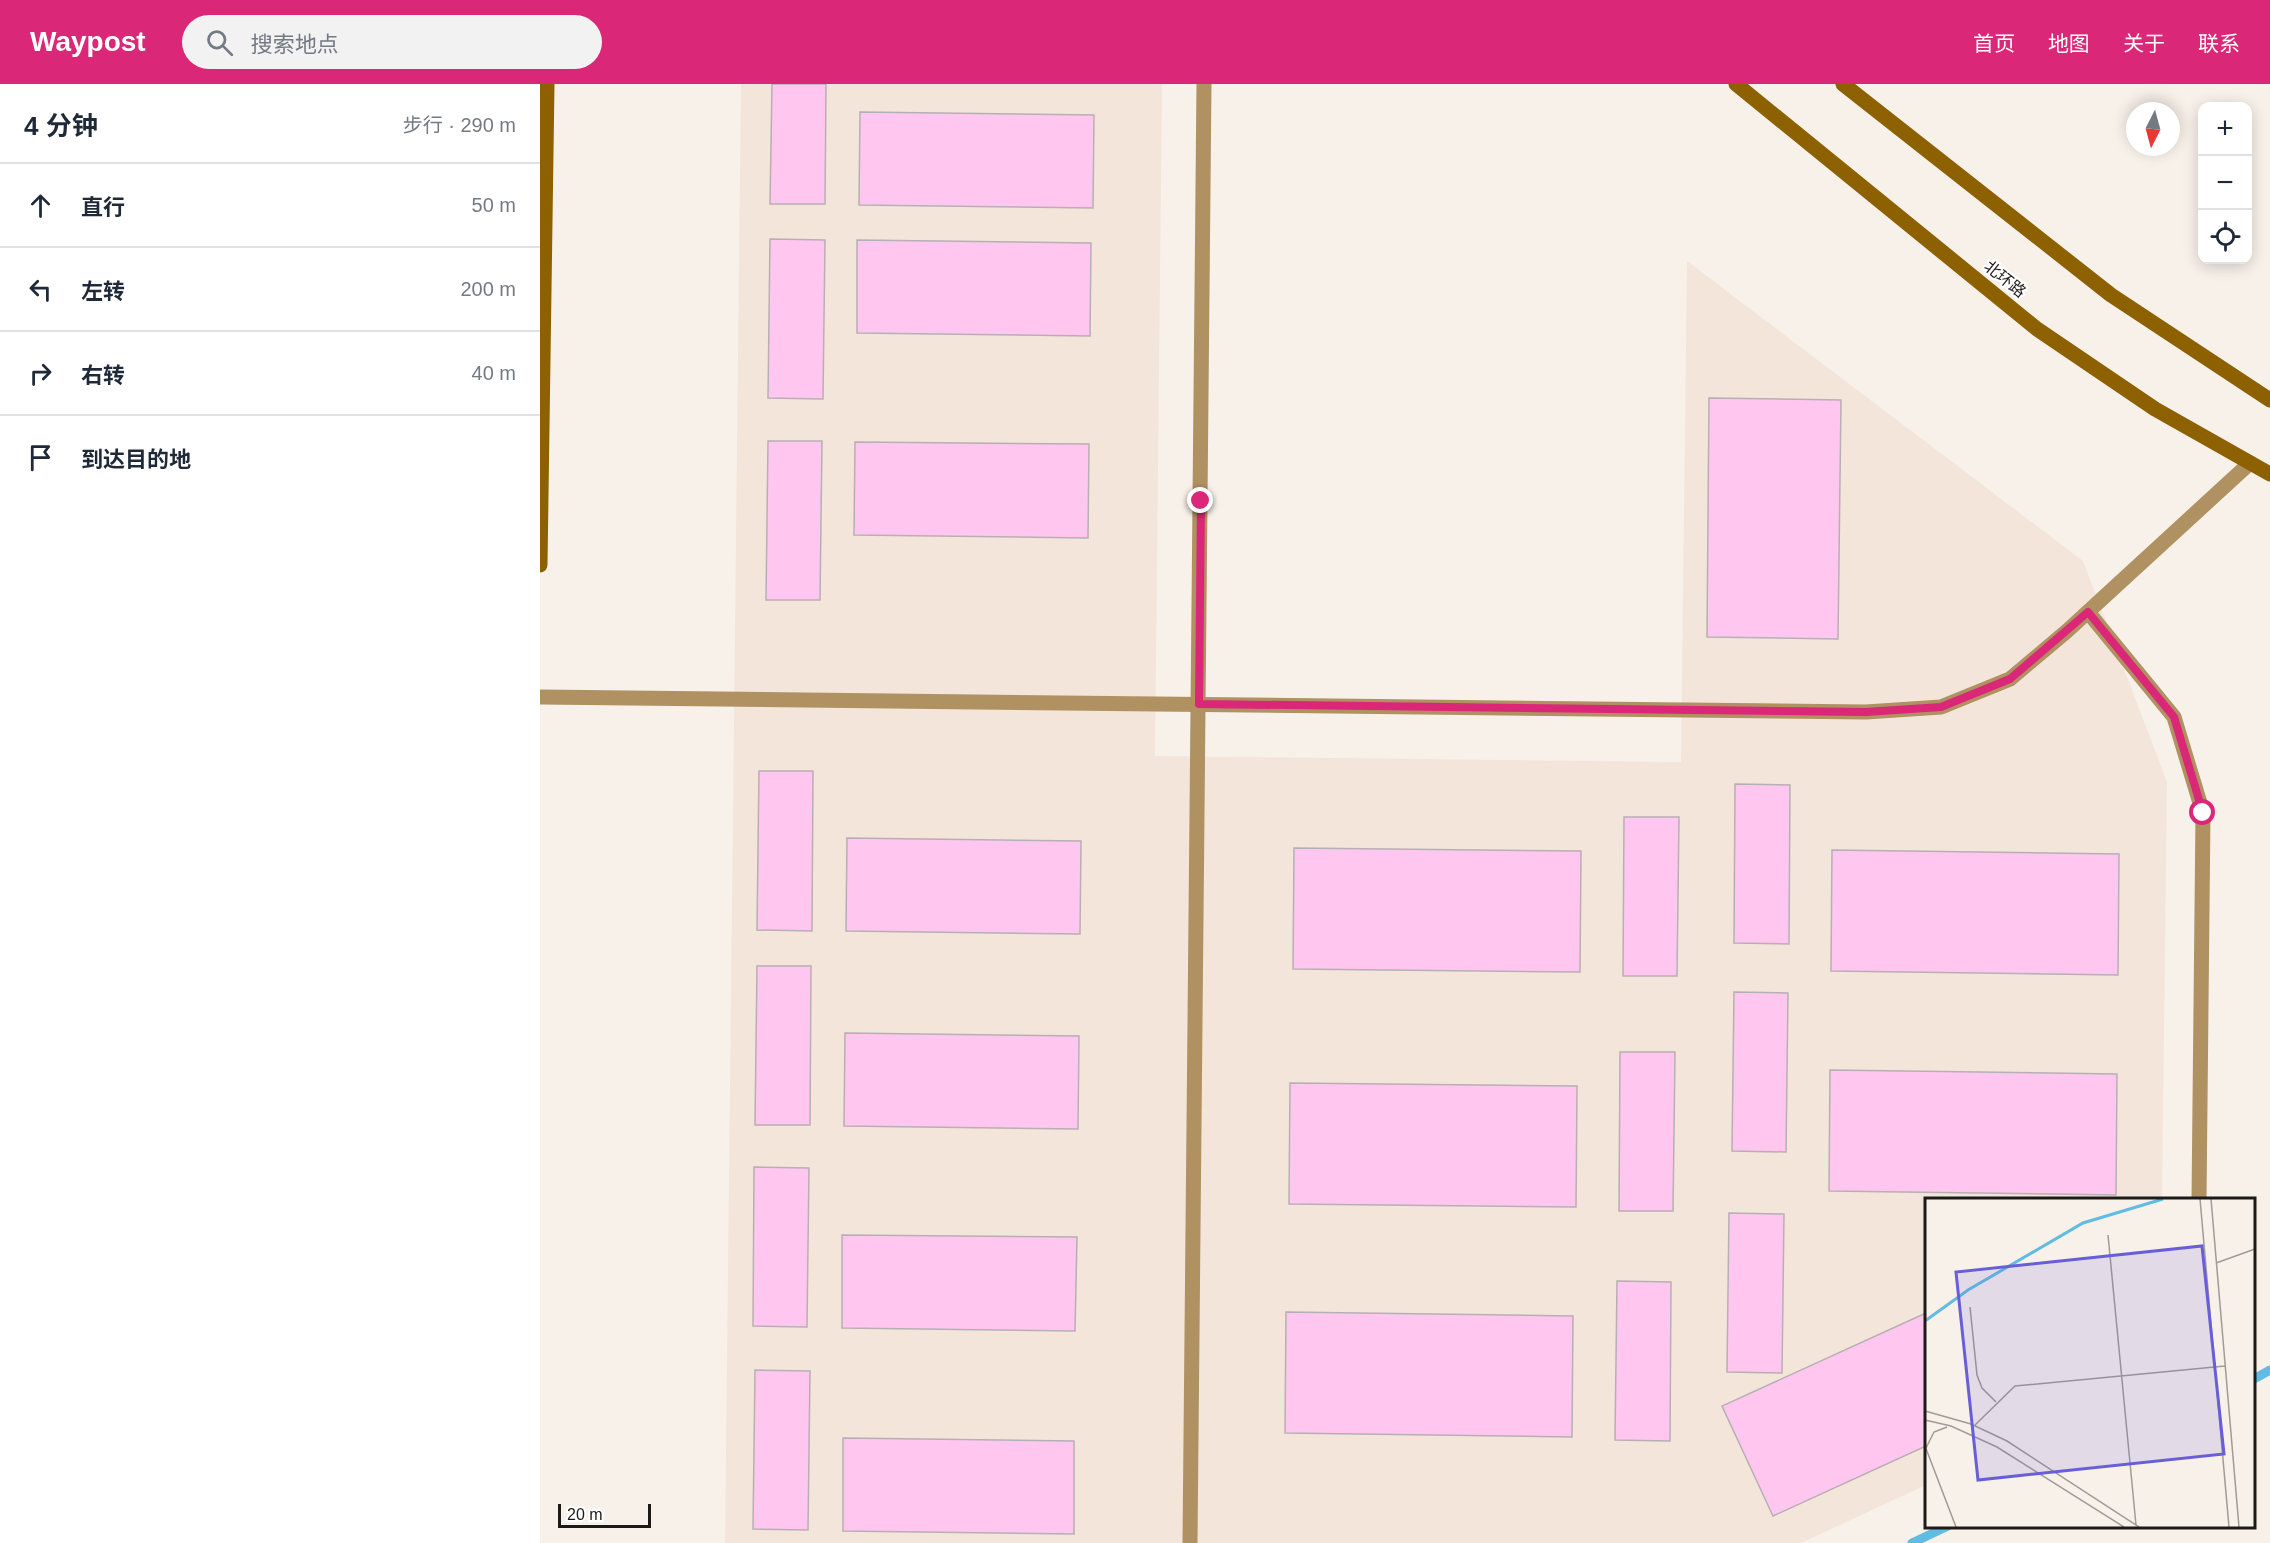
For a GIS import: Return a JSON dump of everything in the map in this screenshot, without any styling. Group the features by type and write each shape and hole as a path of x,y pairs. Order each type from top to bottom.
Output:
{"main road":[{"path":"540,565 547,84"},
{"name":"北环路","path":"1736,84 2037,329 2155,409 2270,474"},
{"path":"1843,84 2111,295 2270,400"}],"street":[{"path":"1190,1543 1204,84"},
{"path":"540,697 1866,712 1941,707 2010,679 2088,612 2250,463"},
{"path":"2088,612 2174,717 2203,813 2199,1198"}],"shaded area":[{"path":"741,84 1162,84 1155,756 1681,762 1687,261 2083,561 2167,782 2162,1198 1925,1198 1925,1485 1801,1543 725,1543"}],"building":[{"path":"772,84 826,84 825,204 770,204"},
{"path":"860,112 1094,115 1093,208 859,205"},
{"path":"770,239 825,240 823,399 768,398"},
{"path":"857,240 1091,243 1090,336 857,333"},
{"path":"1709,398 1841,400 1838,639 1707,637"},
{"path":"768,441 822,441 820,600 766,600"},
{"path":"855,442 1089,444 1088,538 854,535"},
{"path":"759,771 813,771 812,931 757,930"},
{"path":"1735,784 1790,785 1789,944 1734,943"},
{"path":"1624,817 1679,817 1677,976 1623,976"},
{"path":"847,838 1081,841 1080,934 846,931"},
{"path":"1294,848 1581,851 1580,972 1293,969"},
{"path":"1832,850 2119,854 2118,975 1831,971"},
{"path":"757,966 811,966 810,1125 755,1125"},
{"path":"1734,992 1788,993 1786,1152 1732,1151"},
{"path":"845,1033 1079,1036 1078,1129 844,1126"},
{"path":"1620,1052 1675,1052 1673,1211 1619,1211"},
{"path":"1830,1070 2117,1074 2116,1195 1829,1191"},
{"path":"1290,1083 1577,1086 1576,1207 1289,1204"},
{"path":"754,1167 809,1168 807,1327 753,1326"},
{"path":"1729,1213 1784,1214 1782,1373 1727,1372"},
{"path":"842,1235 1077,1237 1075,1331 842,1328"},
{"path":"1617,1281 1671,1282 1670,1441 1615,1440"},
{"path":"1286,1312 1573,1316 1572,1437 1285,1433"},
{"path":"1925,1313 1925,1446 1773,1516 1722,1406"},
{"path":"755,1370 810,1371 808,1530 753,1529"},
{"path":"843,1438 1074,1441 1074,1534 843,1531"}],"waterway":[{"path":"2255,1378 2270,1370"},
{"path":"1912,1543 1944,1528"}],"route":[{"path":"1201,501 1199,704 1866,712 1941,707 2010,679 2088,612 2174,717 2203,813"}]}
